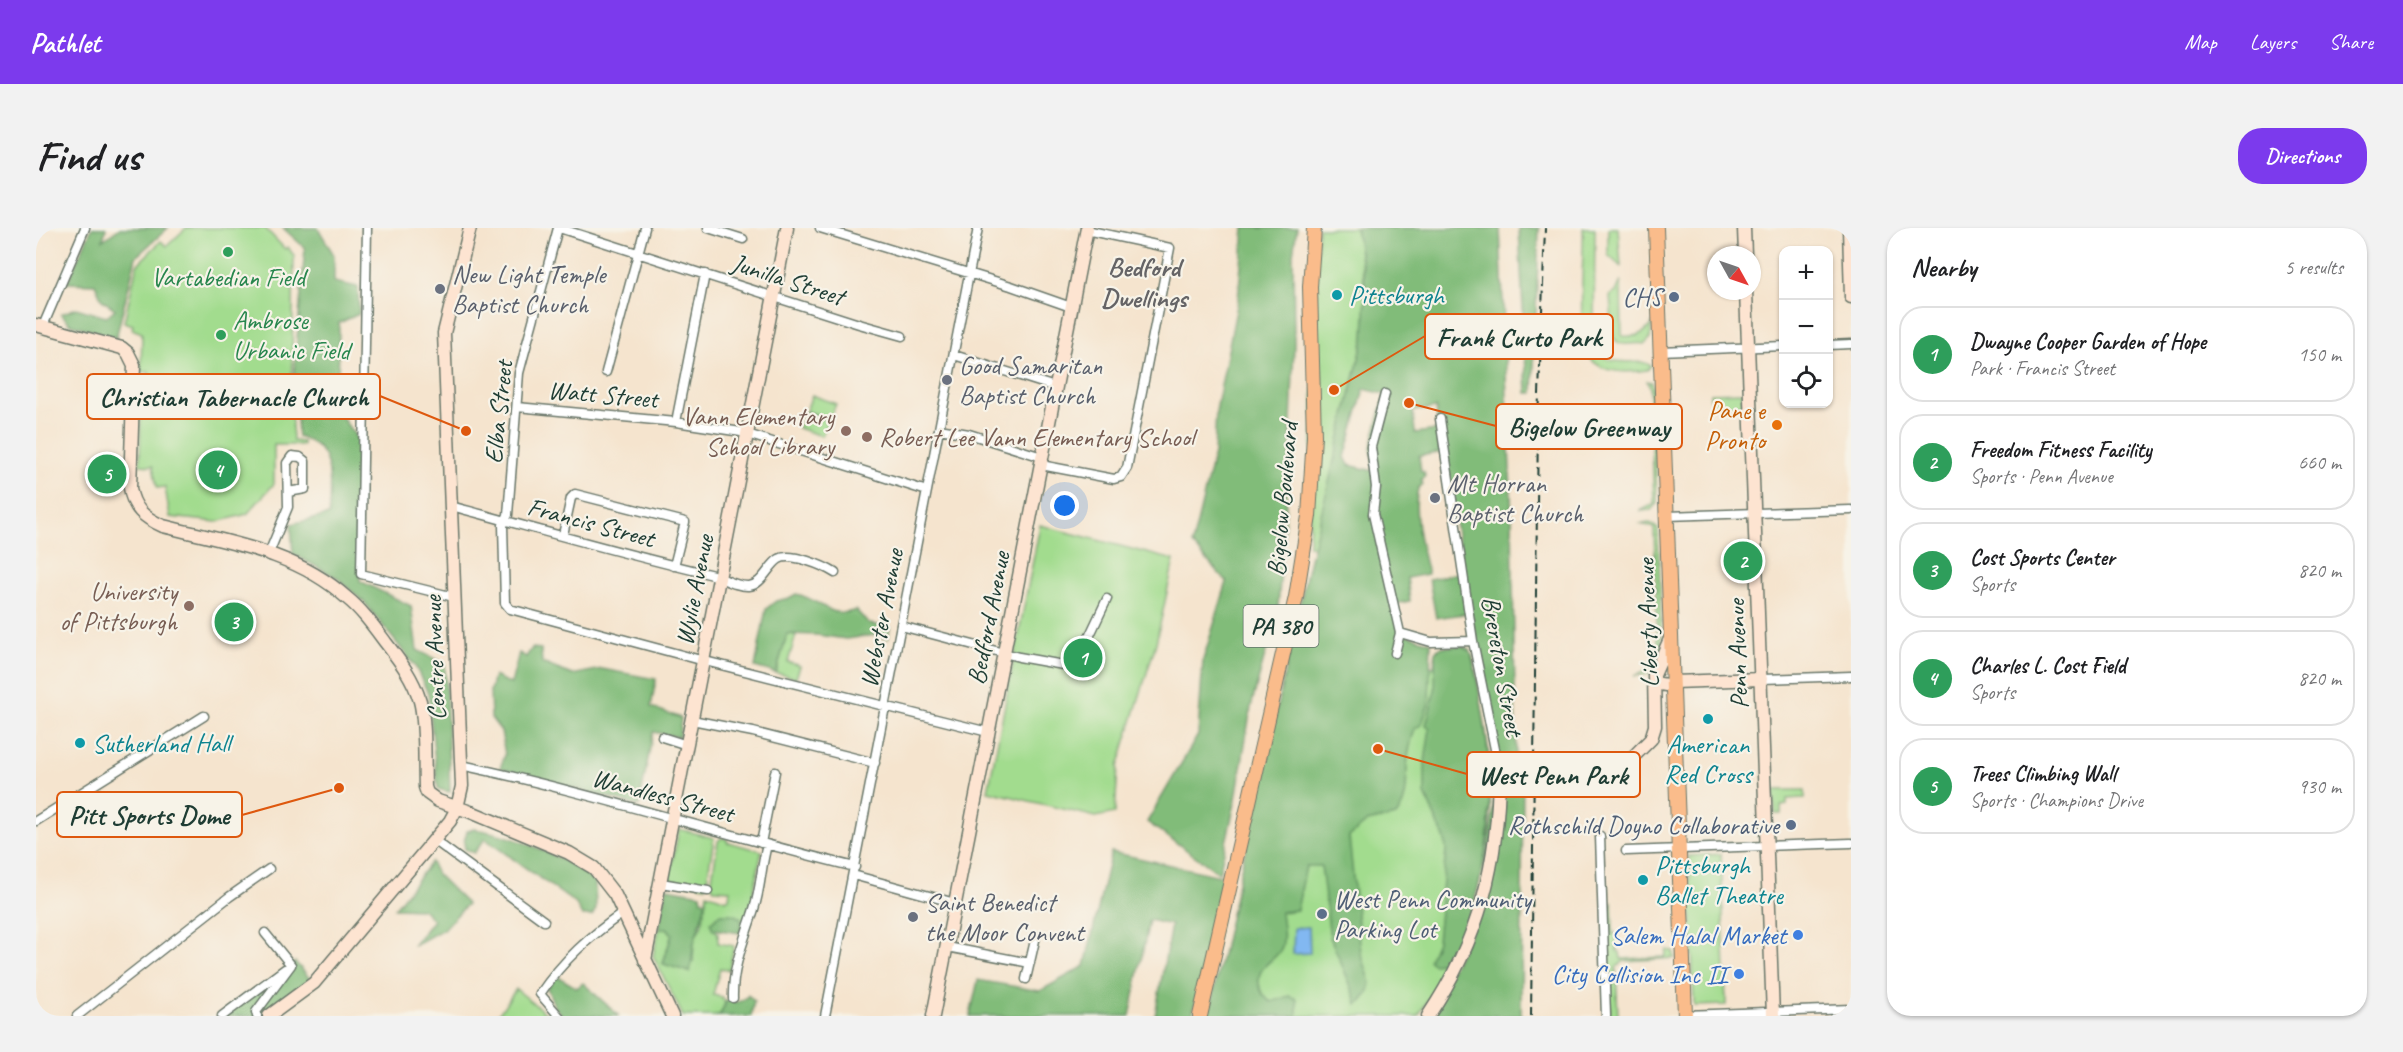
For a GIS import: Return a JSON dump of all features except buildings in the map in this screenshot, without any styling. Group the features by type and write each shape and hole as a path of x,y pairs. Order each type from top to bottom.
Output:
{"main road":[{"name":"Bigelow Boulevard","path":"1192,1016 1279,636 1300,527 1306,442 1302,294 1305,228"},
{"name":"Bigelow Boulevard","path":"1200,1016 1294,607 1309,516 1314,436 1310,286 1314,228"},
{"name":"Liberty Avenue","path":"1656,228 1685,1015"}],"street":[{"path":"85,228 39,326 122,348 128,353 134,365 130,488 134,505 144,516 163,526 269,553 319,577 349,599 370,621 409,673 421,704 425,787 431,797 569,853 594,868 615,895 672,1016"},
{"path":"367,228 361,574 454,597"},
{"name":"Centre Avenue","path":"269,1016 314,983 450,821 457,808 462,786 444,333 470,228"},
{"name":"Junilla Street","path":"559,228 902,336"},
{"name":"Elba Street","path":"559,228 519,373 509,504 506,520 502,525 505,603 510,609 703,661"},
{"path":"606,372 645,228"},
{"path":"708,228 742,239"},
{"name":"Wylie Avenue","path":"645,960 787,228"},
{"path":"820,228 969,273 1071,307"},
{"name":"Webster Avenue","path":"825,1016 978,228"},
{"path":"1744,228 1745,246"},
{"path":"1849,228 1851,297"},
{"path":"939,429 969,434 1042,461 1114,479 1122,477 1130,457 1170,248 1086,229"},
{"name":"Bedford Avenue","path":"933,1016 1086,229"},
{"path":"676,422 705,274"},
{"name":"Penn Avenue","path":"1746,300 1773,1014"},
{"path":"1833,345 1851,344"},
{"path":"1660,351 1779,346"},
{"path":"954,355 1056,387"},
{"path":"1385,394 1371,447 1376,487 1373,514 1400,633 1395,653"},
{"name":"Watt Street","path":"517,407 676,422 747,433 927,491"},
{"name":"Brereton Street","path":"1428,1016 1455,971 1480,912 1495,850 1499,769 1473,641 1440,419"},
{"path":"269,553 288,507 288,492"},
{"path":"563,535 575,494 685,522 674,566"},
{"name":"Francis Street","path":"451,506 748,586 756,584 778,559 787,556 825,567 835,573"},
{"path":"1667,516 1851,510"},
{"path":"901,626 1057,666 1069,666 1089,637 1107,599"},
{"path":"1400,633 1431,642 1473,641"},
{"path":"1499,769 1612,764 1633,757 1651,739 1654,726 1655,671 1671,636"},
{"path":"703,661 988,732"},
{"path":"1654,682 1666,685 1674,682 1851,676"},
{"path":"36,821 204,716"},
{"path":"692,720 753,732 875,763"},
{"path":"662,737 687,745"},
{"name":"Wandless Street","path":"461,765 518,777 764,844 955,903"},
{"path":"733,998 733,987 743,940 755,907 775,772"},
{"path":"1600,836 1606,1016"},
{"path":"434,840 544,921"},
{"path":"1626,851 1851,843"},
{"path":"77,1016 229,897 269,869"},
{"path":"661,882 708,891"},
{"path":"559,1016 540,994 570,955 588,938 623,912"},
{"path":"265,933 291,965"},
{"path":"1026,979 1036,936"},
{"path":"947,947 1030,963"},
{"path":"222,1016 291,965"},
{"path":"257,1016 256,1012 291,965"},
{"path":"1685,1015 1773,1014 1851,1009"}],"green space":[{"path":"92,228 106,228 103,240 120,228 168,228 136,257 116,338 71,324 61,314 76,308 106,317 115,309 102,300 95,284 67,283"},
{"path":"186,228 265,228 285,249 288,247 294,256 291,410 293,441 303,442 303,445 274,445 274,484 247,514 217,522 170,517 165,487 157,488 153,466 140,465 141,394 148,387 149,372 141,372 142,333 132,329 133,325 124,322 137,265 161,241 167,246"},
{"path":"283,228 318,228 334,255 334,282 358,287 359,314 339,323 338,412 362,445 359,503 360,581 411,606 417,650 445,664 450,792 438,789 428,693 415,666 365,603 336,577 293,554 291,524 329,515 329,479 325,457 311,442 298,437 293,384 305,248"},
{"path":"1244,228 1297,228 1293,254 1294,344 1290,450 1278,607 1251,707 1236,799 1219,873 1147,822 1198,735 1203,660 1227,582 1192,544 1214,453 1216,411 1238,300"},
{"path":"1318,228 1356,228 1366,295 1375,228 1364,338 1333,466 1400,633 1430,662 1431,667 1434,667 1435,652 1438,648 1462,646 1470,649 1476,671 1489,751 1491,792 1489,831 1483,868 1473,905 1459,941 1418,1016 1256,1016 1210,1009 1313,547 1309,546"},
{"path":"1356,228 1500,228 1512,519 1516,756 1512,761 1507,761 1496,752 1470,613 1436,618 1429,579 1463,572 1444,452 1419,456 1421,472 1424,472 1425,476 1421,480 1423,484 1418,488 1416,509 1428,574 1407,578 1410,601 1394,604 1400,633 1431,642 1429,703 1422,724 1415,729 1408,757 1405,795 1396,816 1367,822 1349,837 1361,953 1371,983 1369,990 1357,1005 1330,937 1321,866 1306,866 1297,910 1281,912 1283,936 1281,949 1262,970 1259,980 1263,995 1271,1002 1289,996 1297,999 1297,1016 1200,1016 1202,1008 1210,1009 1308,568 1364,338 1366,289","holes":["1364,389 1385,394 1371,447 1374,471 1349,465 1345,457","1436,408 1438,430 1415,433 1413,411"]},
{"path":"1519,228 1539,228 1533,393 1527,393"},
{"path":"1583,228 1595,228 1594,332 1597,346 1602,355 1609,360 1644,363 1651,366 1647,370 1624,372 1609,370 1595,363 1585,348 1582,315"},
{"path":"1608,228 1618,228 1621,267 1608,255"},
{"path":"1621,281 1622,336 1639,335 1646,331 1652,323 1650,339 1645,344 1624,344 1613,337 1610,296 1616,292"},
{"path":"1647,381 1652,382 1653,386 1657,503 1651,510 1640,511 1654,504 1650,387"},
{"path":"1742,392 1743,405 1710,407 1710,393"},
{"path":"812,395 836,404 830,419 806,411"},
{"path":"804,412 828,421 822,436 798,428"},
{"path":"1650,523 1658,529 1662,649 1649,674 1634,676 1647,670 1658,649 1654,529 1639,524"},
{"path":"1040,525 1174,560 1156,643 1118,767 1115,813 1096,817 988,791"},
{"path":"796,594 832,611 856,610 869,624 890,627 888,639 875,635 846,639 787,634 776,673 755,667 766,609 776,601"},
{"path":"787,634 796,635 788,662 800,666 796,678 776,673"},
{"path":"1462,646 1471,652 1486,733 1489,809 1486,847 1479,884 1467,923 1451,962 1433,964 1429,960 1437,941 1446,850 1445,840 1425,794 1425,762 1430,728 1426,725 1435,690 1435,652 1441,647"},
{"path":"532,648 541,649 542,663 572,675 602,669 656,679 651,707 681,718 679,737 653,732 639,806 500,768 505,755 501,731 491,718 490,691 494,676 511,684 519,653 526,657"},
{"path":"1515,767 1515,773 1523,773 1521,1016 1428,1016 1480,912 1499,769"},
{"path":"1774,790 1805,790 1805,798 1787,799 1787,805 1781,806 1781,814 1775,814"},
{"path":"474,829 504,836 538,848 584,874 595,883 596,909 592,916 582,916 576,904 485,839 474,853 465,849 467,831"},
{"path":"679,829 714,838 706,886 669,879"},
{"path":"721,838 727,839 727,842 762,851 751,904 740,933 739,929 713,929 718,933 718,943 734,946 729,970 720,968 713,995 722,997 725,1003 721,1013 717,1016 683,1016 653,956 659,929 667,928 672,934 663,963 689,972 693,961 694,940 702,924 707,893 726,900 729,898 730,890 714,889 711,885 718,841"},
{"path":"1111,852 1225,877 1192,1016 1155,1016 1171,925 1149,920 1130,1016 970,1016 978,980 1040,991 1085,966"},
{"path":"1721,854 1726,1005 1694,1006 1689,856"},
{"path":"431,862 437,874 467,904 445,928 413,946 433,920 423,909 395,908"},
{"path":"667,888 701,894 702,900 706,901 694,943 689,972 663,964 672,934 667,928 659,929"},
{"path":"1612,903 1613,934 1618,934 1617,951 1620,952 1621,959 1665,957 1667,950 1673,951 1675,958 1624,961 1616,968 1618,1016 1610,1016 1606,910"},
{"path":"720,914 732,914 741,918 740,933 713,929 710,923"},
{"path":"295,962 314,983 269,1016 222,1016"},
{"path":"557,976 577,988 583,983 619,1016 563,1016 555,1007 547,988"},
{"path":"516,989 549,1016 497,1016"},
{"path":"748,995 754,1001 751,1016 717,1016 721,1013 727,1000 739,1002"}],"water":[{"path":"1309,927 1310,953 1293,954 1294,928"}],"railway":[{"path":"1531,1016 1538,422 1545,228"}],"place":[{"name":"Vartabedian Field","path":"228,252"},
{"name":"New Light Temple Baptist Church","path":"440,289"},
{"name":"Pittsburgh","path":"1337,295"},
{"name":"CHS","path":"1674,297"},
{"name":"Ambrose Urbanic Field","path":"221,335"},
{"name":"Good Samaritan Baptist Church","path":"947,380"},
{"name":"Frank Curto Park","path":"1334,390"},
{"name":"Bigelow Greenway","path":"1409,403"},
{"name":"Pane e Pronto","path":"1777,425"},
{"name":"Christian Tabernacle Church","path":"466,431"},
{"name":"Vann Elementary School Library","path":"846,431"},
{"name":"Robert Lee Vann Elementary School","path":"867,437"},
{"name":"Charles L. Cost Field","path":"218,470"},
{"name":"Trees Climbing Wall","path":"107,474"},
{"name":"Mt Horran Baptist Church","path":"1435,498"},
{"name":"Freedom Fitness Facility","path":"1743,561"},
{"name":"University of Pittsburgh","path":"189,606"},
{"name":"Cost Sports Center","path":"234,622"},
{"name":"Dwayne Cooper Garden of Hope","path":"1083,658"},
{"name":"American Red Cross","path":"1708,719"},
{"name":"Sutherland Hall","path":"80,743"},
{"name":"West Penn Park","path":"1378,749"},
{"name":"Pitt Sports Dome","path":"339,788"},
{"name":"Rothschild Doyno Collaborative","path":"1791,825"},
{"name":"Pittsburgh Ballet Theatre","path":"1643,880"},
{"name":"West Penn Community Parking Lot","path":"1322,914"},
{"name":"Saint Benedict the Moor Convent","path":"913,917"},
{"name":"Salem Halal Market","path":"1798,935"},
{"name":"City Collision Inc II","path":"1739,974"}],"district":[{"name":"Bedford Dwellings","path":"1144,282"}]}
